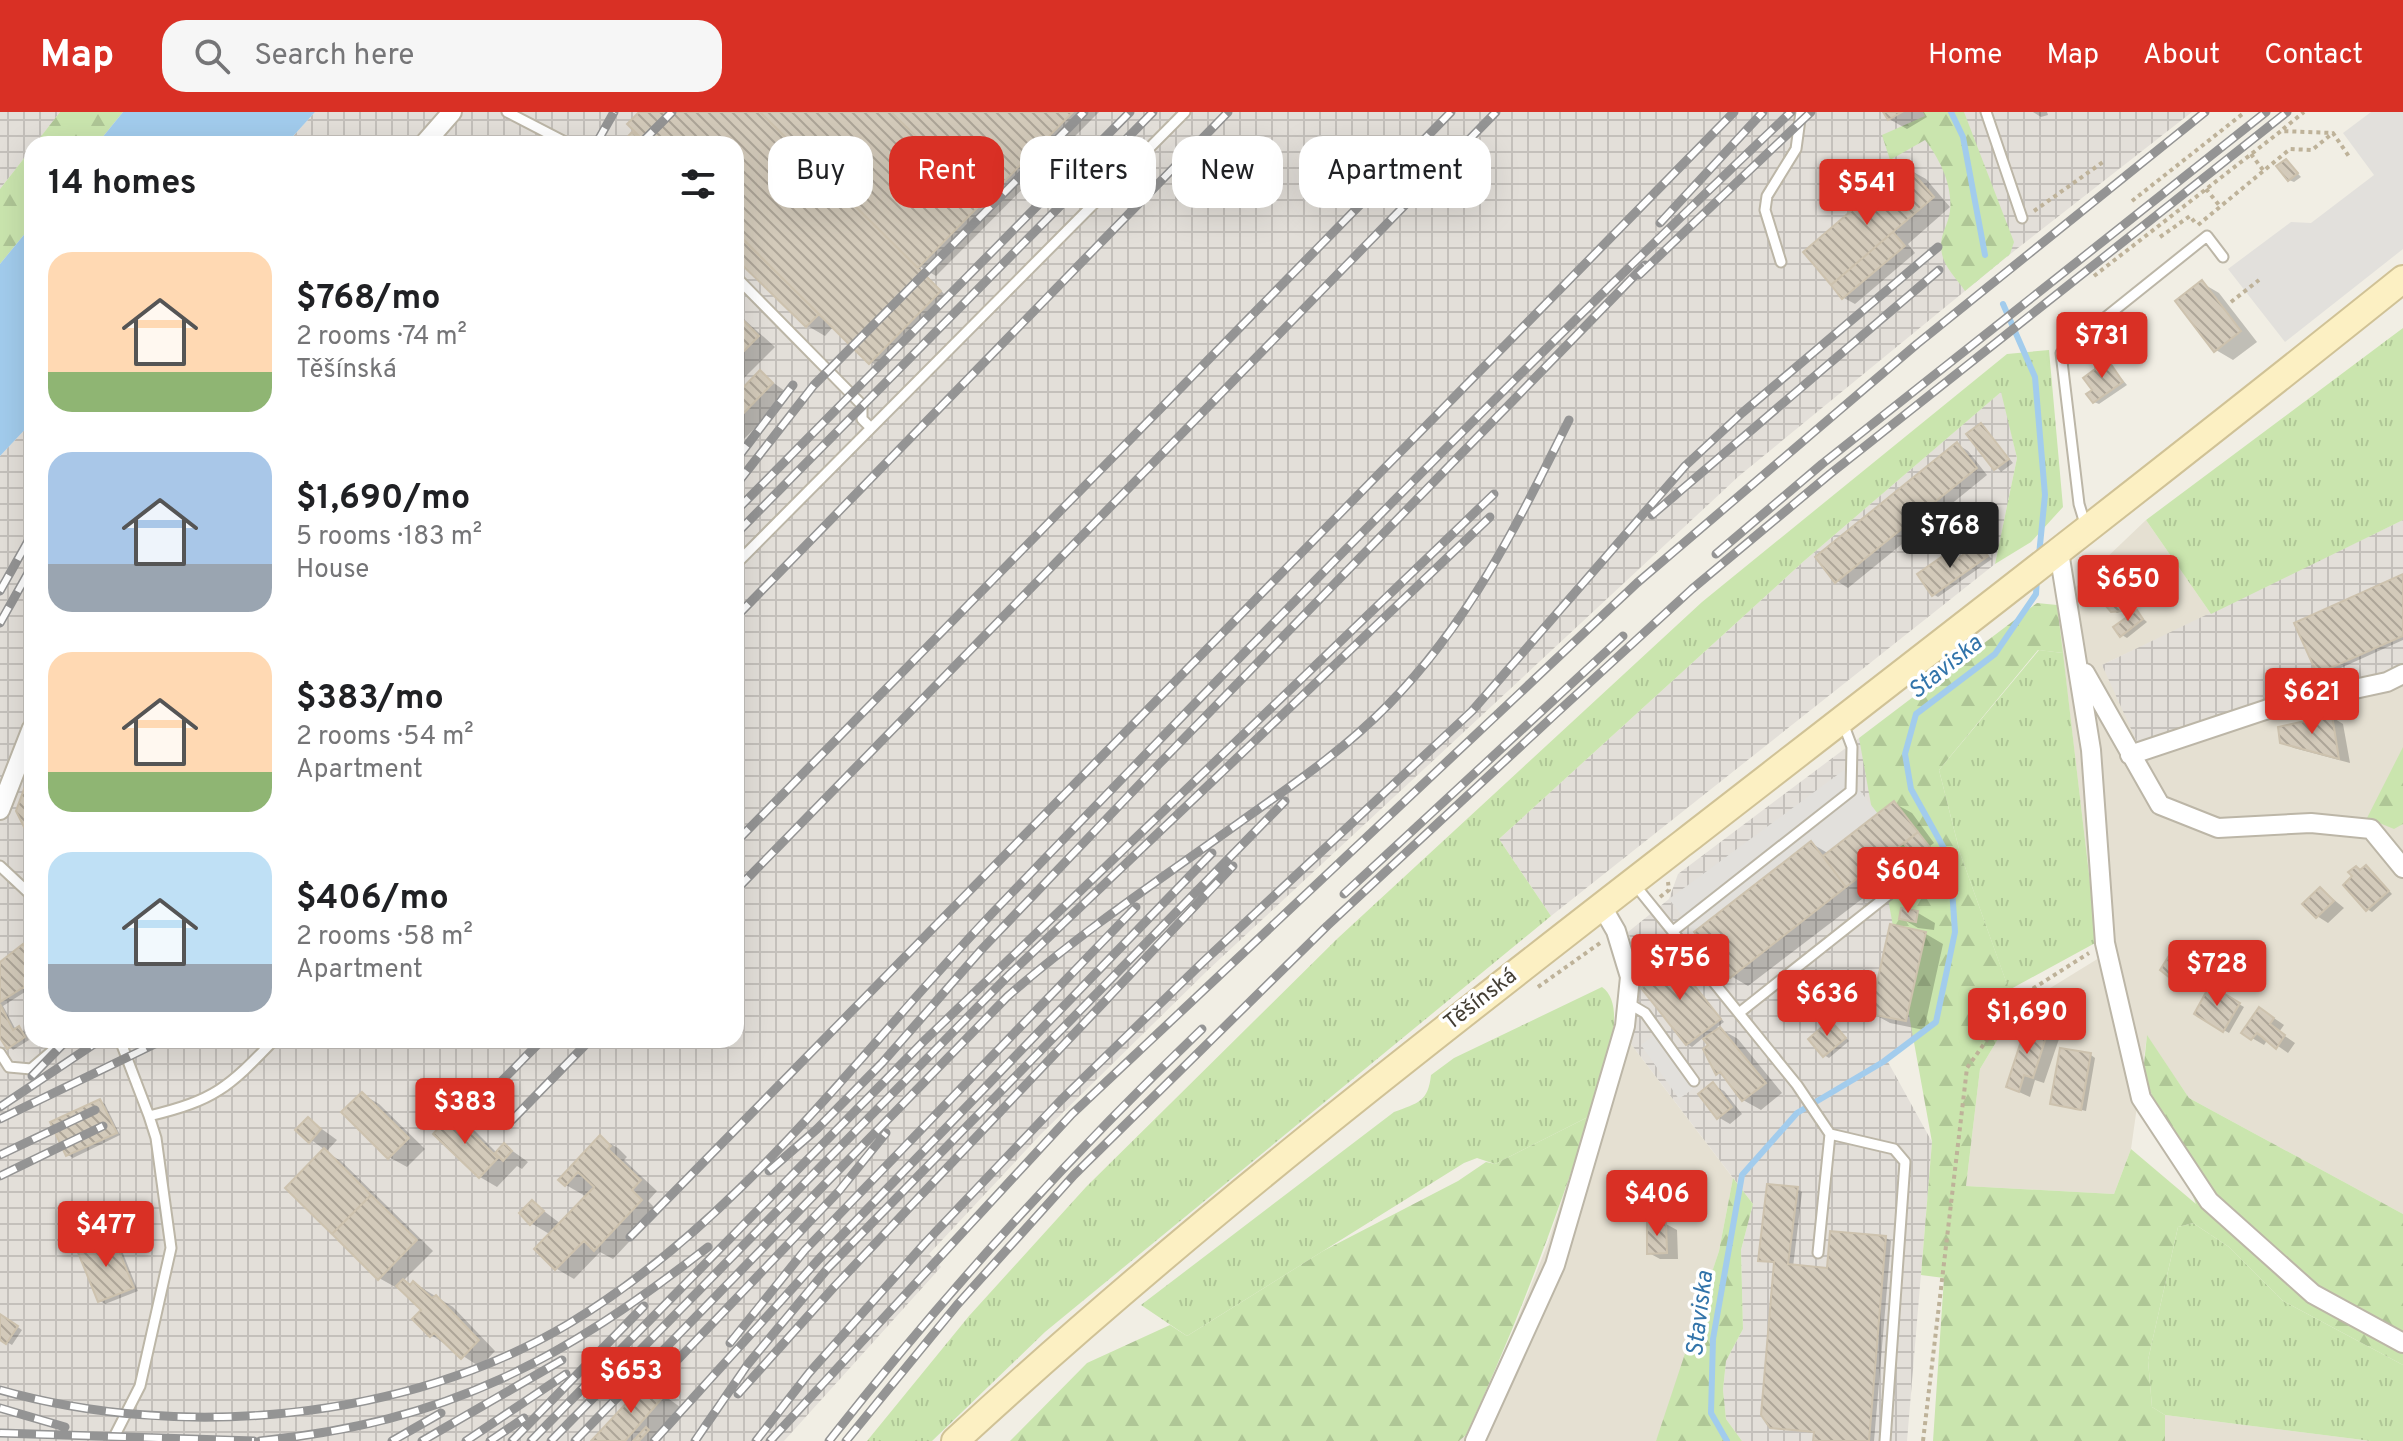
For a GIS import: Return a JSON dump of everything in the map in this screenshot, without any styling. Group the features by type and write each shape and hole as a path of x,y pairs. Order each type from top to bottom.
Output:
{"main road":[{"name":"Těšínská","path":"955,1441 1058,1346 1285,1153 2059,552 2403,279"}],"street":[{"path":"431,136 452,112"},
{"path":"2059,552 2080,664 2091,750 2105,943 2141,1098 2209,1201 2313,1294 2403,1343"},
{"path":"2080,664 2160,805 2218,828 2311,823 2371,829 2403,868"},
{"path":"2130,755 2280,705 2387,682 2403,674"},
{"path":"0,810 24,748"},
{"path":"1475,1441 1555,1265 1594,1144 1625,1026 1630,977 1616,931 1601,905"}],"lane":[{"path":"507,112 554,136"},
{"path":"744,556 870,427 1096,206 1185,112"},
{"path":"1781,262 1765,210 1767,196 1796,149 1801,112"},
{"path":"1986,112 2022,218"},
{"path":"2087,530 2079,504 2061,353 2207,236 2223,257"},
{"path":"744,285 862,405 862,419 870,427"},
{"path":"1673,931 1851,791 1852,747 1842,720"},
{"path":"0,866 24,888"},
{"path":"1633,882 1797,1085 1830,1134 1818,1253"},
{"path":"1739,1013 1897,888"},
{"path":"1628,1003 1645,1013 1694,1081"},
{"path":"0,1053 9,1067 31,1069 56,1048"},
{"path":"112,1441 140,1386 171,1248 156,1138 123,1048"},
{"path":"149,1116 197,1104 235,1081 266,1048"},
{"path":"1830,1134 1894,1149 1905,1162 1885,1441"}],"path":[{"path":"2132,201 2245,112"},
{"path":"2094,276 2304,112"},
{"path":"2281,131 2333,133"},
{"path":"2333,133 2350,158"},
{"path":"2196,224 2290,149 2312,150 2333,133"},
{"path":"2251,154 2263,170"},
{"path":"2028,197 2034,211 2103,162"},
{"path":"2206,189 2219,205"},
{"path":"2160,237 2190,216 2207,236"},
{"path":"2231,302 2259,280"},
{"path":"1923,1441 1967,1068 2015,1000 2105,943"}],"shaded area":[{"path":"0,112 60,112 41,136 24,136 24,158 0,189"},
{"path":"315,112 2192,112 2004,259 1739,476 1208,970 1041,1134 929,1254 941,1267 784,1441 0,1441 0,456 24,430 24,1048 744,1048 744,136 293,136"},
{"path":"2371,112 2403,112 2403,249 2285,342 2228,269 2291,222 2311,223 2374,175 2343,133"},
{"path":"2002,391 2017,458 1995,564 1551,916 1499,839 1804,561"},
{"path":"2146,520 2211,614 2102,665 2403,665 2403,1214 2189,1098 2147,1036 2131,1149 2114,1194 1966,1186 1980,1069 2016,1009 2099,958 2057,605"},
{"path":"2403,520 2403,665 2381,677 2137,742 2102,665"},
{"path":"1859,738 1946,859 1933,1016 1888,1062 1932,1142 1907,1441 1742,1441 1726,1419 1723,1390 1726,1361 1743,1329 1741,1250 1753,1204 1631,1044 1636,955 1628,932 1669,899 1678,874"},
{"path":"1844,770 1878,814 1823,856 1811,841 1694,932 1669,899"},
{"path":"1659,1032 1697,1086 1679,1099 1641,1045"},
{"path":"1614,1037 1631,1044 1733,1178 1719,1251 1662,1427 1656,1441 1459,1441 1466,1435 1502,1358 1548,1243"},
{"path":"2165,1415 2371,1441 2165,1441"}],"green space":[{"path":"60,112 123,112 104,136 41,136"},
{"path":"1923,112 1964,112 2014,242 2010,254 1965,291 1943,259 1941,242 1950,202 1947,183 1936,156 1925,140 1890,160 1882,135 1925,116"},
{"path":"24,158 24,235 0,264 0,189"},
{"path":"2403,328 2403,520 2211,614 2146,520"},
{"path":"2049,350 2063,507 2031,542 1995,564 2017,458 2001,392 1804,561 1499,839 1551,916 1045,1332 932,1441 867,1441 969,1316 1086,1187 1338,938 1702,602 2007,354"},
{"path":"2037,603 2057,605 2063,653 2038,650 1939,770 1960,853 2016,1009 1980,1069 1966,1186 2114,1194 2131,1149 2196,1204 2143,1073 2147,1035 2189,1098 2403,1214 2403,1365 2283,1301 2229,1247 2193,1223 2178,1227 2148,1360 2152,1407 2165,1415 2165,1441 1933,1441 1944,1278 1921,1275 1932,1142 1859,738"},
{"path":"2039,650 2063,653 2097,942 2009,990 1960,853 1939,770"},
{"path":"2403,747 2403,824 2394,829 2367,818"},
{"path":"1602,987 1610,997 1614,1012 1613,1030 1590,1116 1495,1164 1477,1158 1464,1163 1187,1336 1141,1305 1394,1112 1420,1100 1427,1091 1431,1075 1454,1058"},
{"path":"1590,1116 1517,1317 1466,1435 1459,1441 1010,1441 1087,1363 1170,1325 1187,1336 1323,1251 1458,1181 1486,1162 1495,1164"},
{"path":"1733,1178 1753,1204 1741,1250 1743,1329 1726,1361 1723,1390 1726,1419 1742,1441 1656,1441 1719,1251"},
{"path":"2193,1223 2229,1247 2283,1301 2403,1365 2403,1441 2371,1441 2165,1415 2152,1407 2148,1360 2178,1227"}],"water":[{"path":"123,112 315,112 293,136 104,136"},
{"path":"24,235 24,430 0,456 0,264"}],"building":[{"path":"639,112 760,112 784,136 768,136 768,208 857,208 941,291 869,364 744,240 744,136 639,136 627,124"},
{"path":"760,112 891,112 916,136 889,136 889,208 977,208 918,268 857,208 873,208 873,136 784,136"},
{"path":"891,112 1073,112 1049,136 1020,136 1020,166 1004,182 1004,136 915,136"},
{"path":"1883,112 1902,112 1888,120"},
{"path":"2286,159 2298,173 2288,181 2276,166"},
{"path":"1908,167 1934,197 1831,285 1803,252 1872,193 1881,203 1895,191 1889,183"},
{"path":"1893,232 1905,246 1842,299 1831,285"},
{"path":"744,241 819,314 806,327 744,267"},
{"path":"2202,280 2241,331 2214,352 2175,301"},
{"path":"744,321 759,336 744,351"},
{"path":"2106,357 2123,382 2093,403 2086,394 2092,390 2083,378 2095,369 2095,362"},
{"path":"760,370 773,383 744,413 744,387"},
{"path":"1981,423 2009,459 1994,470 1966,434"},
{"path":"1957,442 1977,468 1835,583 1815,557"},
{"path":"1979,543 1988,556 1932,596 1917,574 1943,556 1949,565"},
{"path":"2124,569 2140,589 2126,600 2130,604 2122,611 2111,612 2094,592"},
{"path":"2403,574 2403,636 2317,674 2294,623"},
{"path":"2137,610 2143,619 2120,637 2113,627"},
{"path":"2332,715 2339,759 2280,743 2278,727"},
{"path":"24,789 24,827 16,811"},
{"path":"1894,801 1918,832 1846,887 1823,856"},
{"path":"1918,832 1936,855 1921,866 1904,844"},
{"path":"1811,841 1846,887 1730,978 1694,932"},
{"path":"2366,865 2389,891 2366,911 2343,885 2352,876 2348,872 2356,866 2360,870"},
{"path":"2320,887 2334,901 2316,918 2302,904"},
{"path":"1901,908 1918,911 1916,922 1899,919"},
{"path":"1890,924 1926,932 1906,1021 1870,1014"},
{"path":"23,944 24,987 0,1002 0,962"},
{"path":"2172,951 2193,965 2180,986 2160,970"},
{"path":"1675,961 1721,1019 1686,1045 1641,988 1654,978 1647,969 1656,962 1663,970"},
{"path":"2210,985 2240,1003 2223,1032 2194,1014"},
{"path":"0,1004 13,1030 19,1026 24,1038 7,1049 0,1038"},
{"path":"2259,1007 2274,1018 2270,1024 2285,1035 2276,1049 2257,1033 2251,1040 2241,1033"},
{"path":"1830,1020 1846,1038 1823,1057 1808,1039"},
{"path":"2027,1023 2048,1031 2033,1078 2024,1075 2019,1092 2006,1087"},
{"path":"1720,1027 1766,1083 1742,1101 1720,1072 1716,1075 1703,1049 1708,1045 1703,1039"},
{"path":"2060,1048 2091,1053 2081,1110 2050,1104"},
{"path":"1713,1082 1732,1107 1717,1119 1698,1094"},
{"path":"362,1092 409,1138 388,1159 341,1112"},
{"path":"100,1099 117,1133 66,1156 50,1122"},
{"path":"459,1099 468,1108 458,1117 449,1108"},
{"path":"452,1113 498,1158 479,1178 433,1134"},
{"path":"308,1117 321,1129 309,1143 295,1130"},
{"path":"600,1135 611,1146 608,1149 641,1180 632,1190 642,1200 594,1251 584,1241 555,1270 534,1249 594,1187 578,1172 565,1186 558,1180"},
{"path":"504,1143 512,1151 503,1161 495,1153"},
{"path":"324,1148 371,1195 332,1234 285,1188"},
{"path":"1616,1174 1640,1177 1641,1204 1637,1204 1635,1218 1610,1215"},
{"path":"1657,1182 1672,1184 1668,1211 1654,1209"},
{"path":"1767,1184 1798,1187 1788,1264 1827,1268 1830,1231 1886,1236 1869,1441 1813,1441 1814,1432 1770,1428 1761,1415 1774,1262 1758,1261"},
{"path":"371,1195 417,1240 378,1280 332,1234"},
{"path":"532,1200 544,1211 530,1225 519,1213"},
{"path":"1666,1221 1667,1253 1647,1254 1647,1222"},
{"path":"113,1236 134,1288 98,1302 77,1250"},
{"path":"403,1279 410,1285 413,1281 432,1298 436,1295 479,1340 461,1359 434,1333 430,1337 412,1319 421,1310 396,1286"},
{"path":"0,1314 18,1326 6,1344 0,1340"},
{"path":"647,1381 664,1396 625,1441 591,1441"},
{"path":"646,1427 649,1430 639,1441 633,1441"}],"waterway":[{"name":"Staviska","path":"1951,112 1963,137 1985,255"},
{"name":"Staviska","path":"2003,304 2035,377 2045,495 2039,555"},
{"name":"Staviska","path":"1727,1441 1711,1413 1713,1339 1742,1175 1797,1113 1883,1062 1936,1022 1955,932 1950,859 1911,789 1905,754 1916,714 1995,654 2036,594 2037,578"}],"railway":[{"path":"600,136 614,112"},
{"path":"648,136 672,112"},
{"path":"744,475 814,385 1084,112"},
{"path":"744,503 1130,112"},
{"path":"744,526 1153,112"},
{"path":"744,609 1228,112"},
{"path":"744,834 1451,112"},
{"path":"744,882 1496,112"},
{"path":"630,1237 1734,112"},
{"path":"1660,223 1763,112"},
{"path":"0,1390 70,1406 143,1415 217,1417 292,1412 366,1401 438,1382 506,1356 570,1323 633,1281 691,1234 746,1182 799,1128 1002,903 1196,702 1491,404 1791,112"},
{"path":"1639,275 1811,112"},
{"path":"770,1441 1072,1114 1637,583 1917,344 2205,112"},
{"path":"1716,554 1822,464 2266,112"},
{"path":"846,1441 957,1305 1074,1175 1327,926 1563,707 1692,589 1830,474 2287,112"},
{"path":"756,1441 809,1373 926,1242 1061,1100 1203,962 1472,711 1685,466 1742,413 1938,247"},
{"path":"769,1171 817,1129 882,1063 982,949 1645,265"},
{"path":"1652,515 1939,270"},
{"path":"744,449 793,385"},
{"path":"575,1441 1007,997 1096,926 1322,763 1388,705 1444,640 1468,606 1511,534 1569,420"},
{"path":"531,1441 923,1042 1494,494"},
{"path":"551,1441 1009,975 1490,517"},
{"path":"0,591 24,548"},
{"path":"0,623 24,580"},
{"path":"1344,894 1623,636"},
{"path":"695,1441 748,1364 828,1268 1285,801"},
{"path":"654,1441 819,1259 1212,853"},
{"path":"738,1394 834,1287 1233,866"},
{"path":"730,1343 805,1250 1136,907"},
{"path":"829,1441 1008,1228 1103,1127 1202,1029"},
{"path":"32,1076 59,1048"},
{"path":"0,1107 88,1048"},
{"path":"0,1119 146,1048"},
{"path":"489,1094 534,1048"},
{"path":"512,1120 582,1048"},
{"path":"0,1155 95,1110"},
{"path":"0,1176 103,1126"},
{"path":"664,1374 839,1191 886,1133"},
{"path":"260,1441 389,1419 499,1380 602,1323 708,1247"},
{"path":"512,1441 644,1306"},
{"path":"422,1441 562,1360"},
{"path":"466,1441 566,1374"},
{"path":"0,1408 65,1427"},
{"path":"392,1441 441,1413"},
{"path":"490,1441 524,1418"},
{"path":"0,1433 254,1441"}]}
